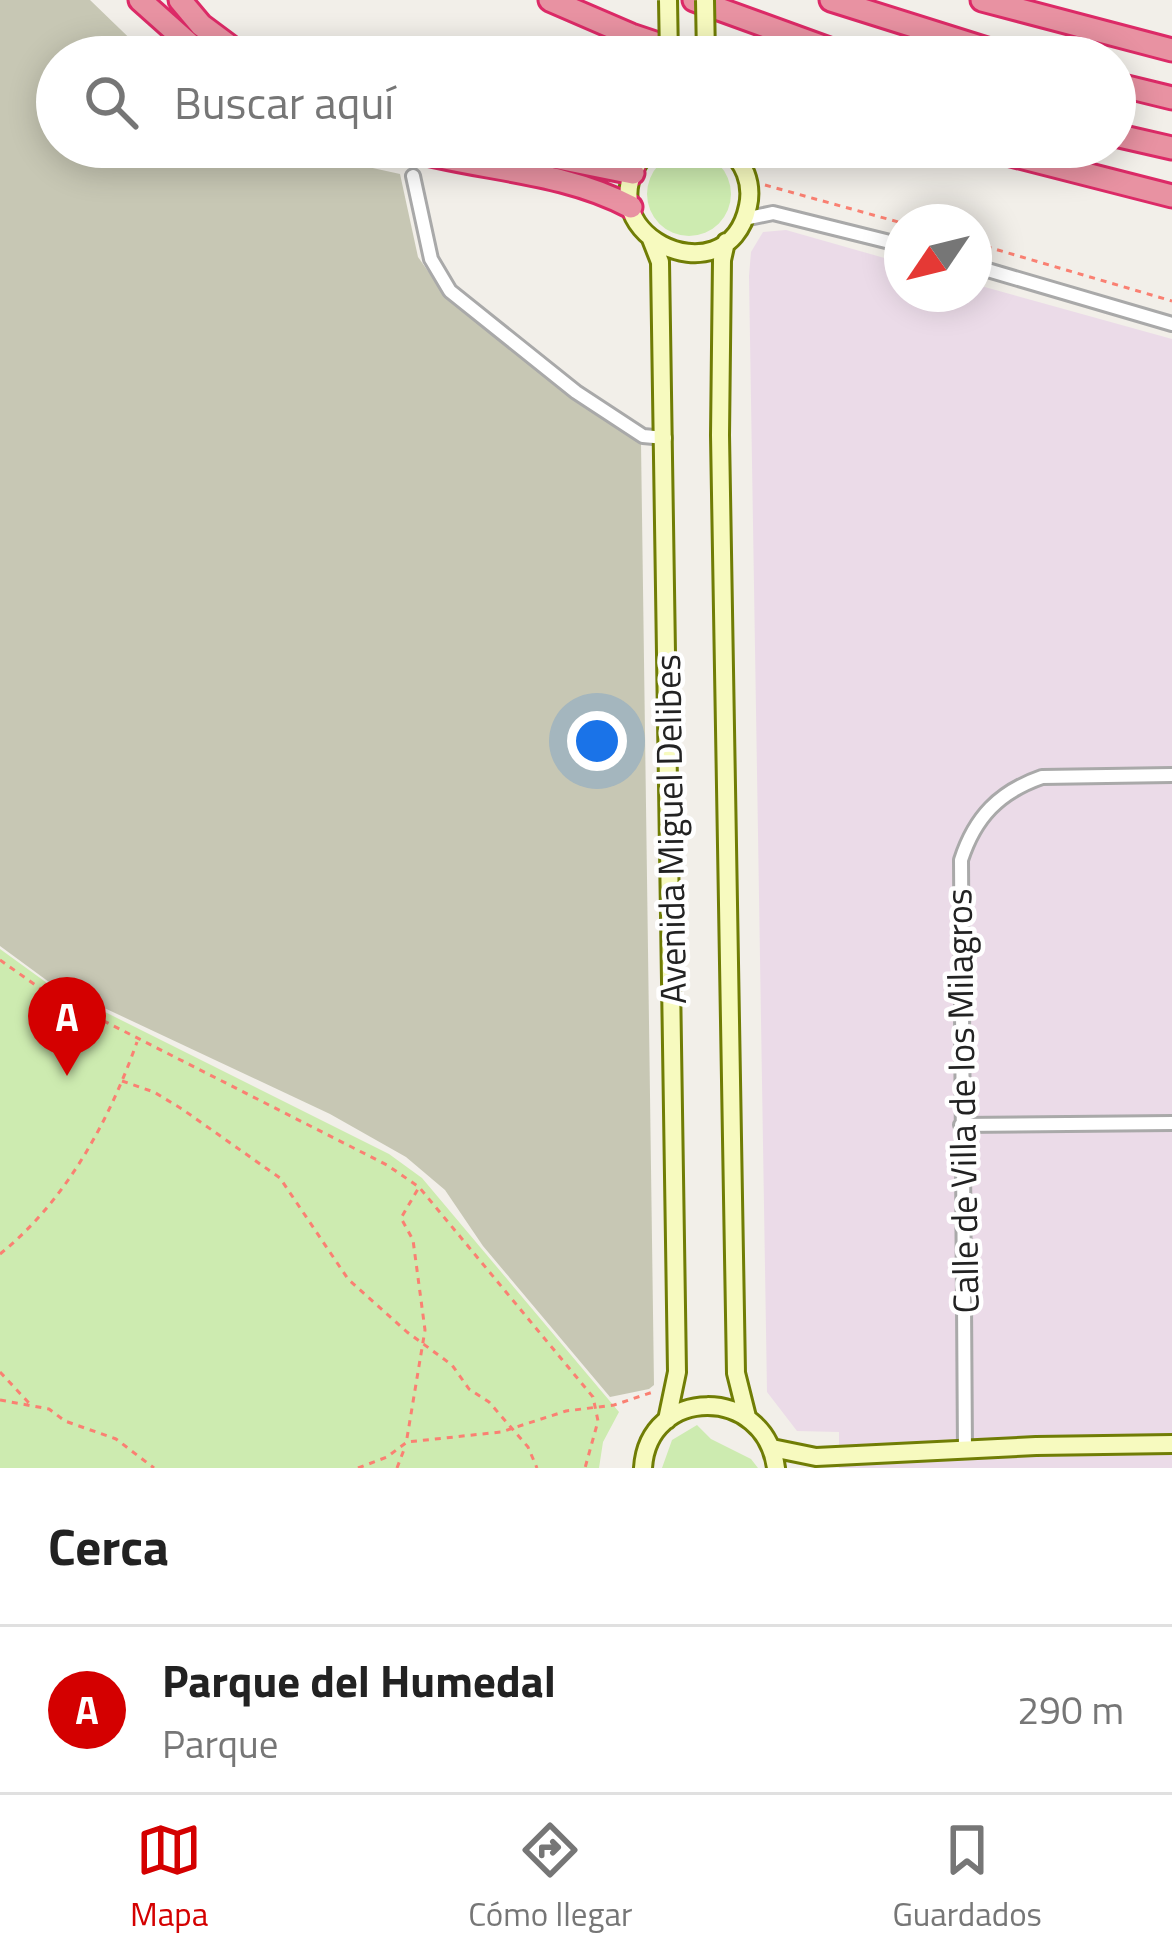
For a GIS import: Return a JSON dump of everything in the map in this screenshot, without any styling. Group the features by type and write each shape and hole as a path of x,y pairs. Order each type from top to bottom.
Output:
{"highway":[{"path":"140,0 180,36"},
{"path":"180,0 216,36"},
{"path":"550,0 634,36"},
{"path":"584,0 661,36"},
{"path":"694,0 793,36"},
{"path":"831,0 945,36"},
{"path":"982,0 1119,36"},
{"path":"1136,41 1172,50"},
{"path":"1136,89 1172,98"},
{"path":"1136,140 1172,148"},
{"path":"488,168 566,181 631,207"},
{"path":"608,168 633,173"},
{"path":"1062,168 1172,196"}],"main road":[{"path":"668,0 669,36"},
{"path":"705,0 706,36"},
{"path":"636,168 631,207 638,225 664,248 696,254 726,242 744,219 749,184 744,168"},
{"name":"Avenida Miguel Delibes","path":"643,1468 652,1436 667,1420 677,1372 660,262 651,239"},
{"name":"Avenida Miguel Delibes","path":"726,242 720,436 736,1349 747,1417"},
{"path":"667,1420 682,1411 715,1406 747,1417 772,1448 776,1468"},
{"path":"772,1448 816,1457 1172,1444"}],"street":[{"path":"413,176 431,259 450,291 575,392 643,436 664,438"},
{"path":"744,219 773,213 884,241"},
{"path":"992,271 1172,323"},
{"name":"Calle de Villa de los Milagros","path":"965,1450 961,860 983,812 1042,777 1172,775"},
{"path":"961,1126 1172,1123"}],"path":[{"path":"749,184 884,218"},
{"path":"992,248 1172,301"},
{"path":"0,960 41,988 367,1155 418,1187 585,1383 598,1408 585,1468"},
{"path":"0,1254 37,1222 61,1191 122,1081 138,1040"},
{"path":"122,1081 182,1108 280,1178 348,1279 452,1365 469,1389 489,1402 512,1428 537,1468"},
{"path":"397,1468 407,1442 425,1330 413,1240 401,1218 418,1187"},
{"path":"0,1372 30,1404"},
{"path":"358,1468 387,1457 407,1442 467,1438 658,1390"},
{"path":"0,1400 30,1404 116,1439 154,1468"}],"shaded area":[{"path":"0,0 90,0 127,36 36,36 36,168 373,168 400,174 418,257 445,295 563,390 641,443 654,1385 610,1397 483,1246 445,1190 406,1157 330,1114 49,982 0,946"},
{"path":"786,230 884,258 884,312 992,312 992,289 1172,339 1172,1468 839,1468 839,1432 797,1431 767,1392 749,276 751,252 763,232"}],"green space":[{"path":"658,168 720,168 731,194 727,210 705,232 689,236 673,232 651,210 647,194"},
{"path":"0,949 47,983 389,1154 422,1178 619,1412 603,1442 599,1468 0,1468"},
{"path":"697,1425 758,1468 662,1468 672,1440"}],"place":[{"name":"Parque del Humedal","path":"67,1076"}]}
